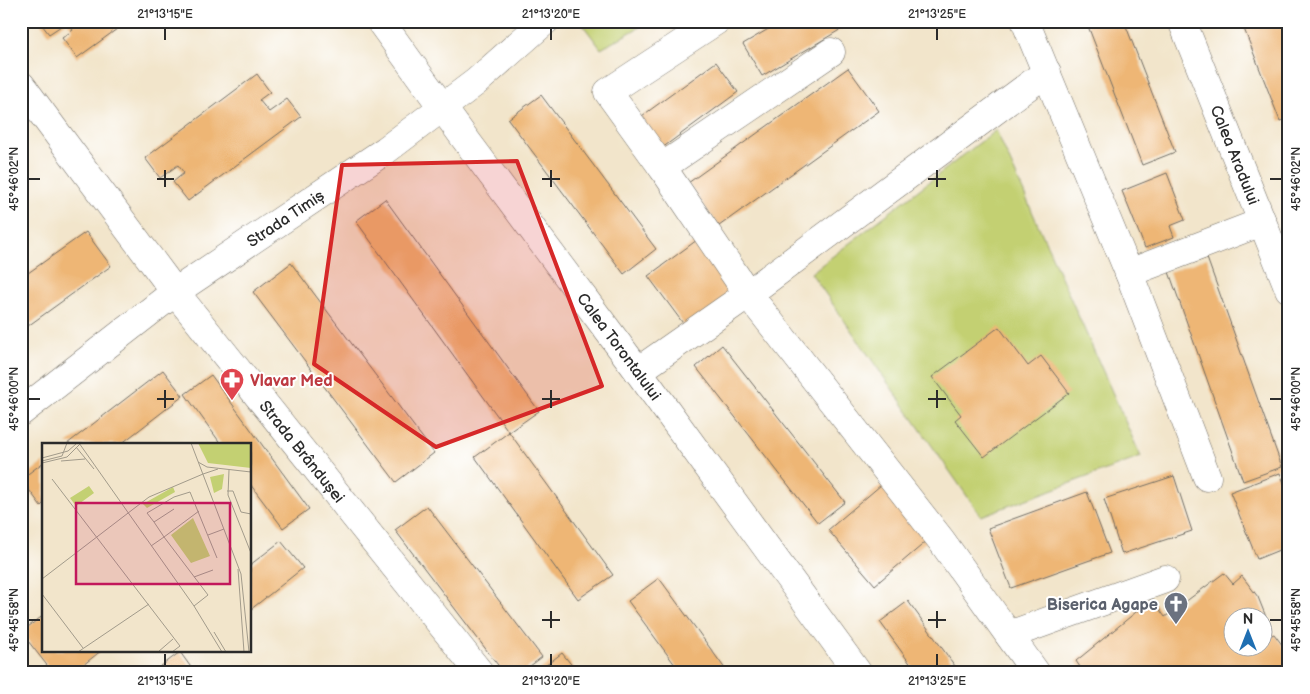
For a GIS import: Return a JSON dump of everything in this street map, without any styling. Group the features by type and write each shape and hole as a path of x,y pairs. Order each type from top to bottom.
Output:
{"street":[{"name":"Calea Torontalului","path":"380,21 858,673"},
{"name":"Strada Timiș","path":"21,412 175,292 386,150 476,82 544,21"},
{"path":"716,21 608,92 662,167 748,294 941,540 1036,673"},
{"path":"1025,21 1129,273 1207,477"},
{"name":"Calea Aradului","path":"1182,21 1289,289"},
{"path":"662,167 831,52"},
{"path":"638,371 748,294 1047,72"},
{"name":"Strada Brândușei","path":"21,85 175,292 480,673"},
{"path":"1129,273 1262,222"},
{"path":"1009,635 1165,579"}],"highlighted area":[{"path":"517,161 602,386 436,447 314,364 342,165"}],"green space":[{"path":"580,21 650,21 601,49"},
{"path":"996,130 1141,457 981,516 811,273"}],"building":[{"path":"39,21 128,21 77,58 62,38 73,30 67,22 49,34"},
{"path":"782,21 846,21 848,25 762,76 743,44"},
{"path":"1086,21 1124,21 1175,152 1142,165"},
{"path":"1241,21 1282,21 1289,40 1289,118 1280,121"},
{"path":"716,62 738,92 658,151 635,121"},
{"path":"848,68 879,111 719,226 688,183"},
{"path":"257,74 270,92 259,100 269,112 287,99 301,117 188,201 173,182 184,173 178,165 160,178 145,158"},
{"path":"541,95 656,249 624,274 508,119"},
{"path":"1167,173 1185,220 1170,226 1174,237 1145,248 1122,191"},
{"path":"385,199 539,411 509,432 356,221"},
{"path":"86,232 111,266 21,331 21,278"},
{"path":"697,240 737,295 688,330 648,276"},
{"path":"1207,258 1282,467 1243,481 1169,272"},
{"path":"291,263 434,453 396,482 253,292"},
{"path":"999,327 1028,366 1041,356 1069,393 984,457 955,420 961,415 932,377"},
{"path":"722,345 845,502 818,523 696,367"},
{"path":"163,370 183,396 122,443 68,443"},
{"path":"211,375 309,509 283,528 251,485 251,443 220,443 185,394"},
{"path":"509,432 613,575 578,599 475,457"},
{"path":"42,463 41,506 21,479"},
{"path":"1280,473 1289,495 1289,546 1257,559 1230,492"},
{"path":"1174,476 1192,531 1122,554 1104,499"},
{"path":"881,485 928,540 875,585 828,530"},
{"path":"1087,492 1110,553 1011,588 988,528"},
{"path":"427,506 542,657 521,673 504,673 395,530"},
{"path":"281,541 303,568 251,609 251,564"},
{"name":"Biserica Agape","path":"1224,573 1233,584 1242,576 1258,597 1262,606 1222,606 1222,656 1272,656 1272,635 1274,634 1289,654 1289,673 1084,673 1076,661 1152,599 1165,617"},
{"path":"659,578 728,673 681,673 628,601"},
{"path":"908,601 960,673 917,673 880,622"},
{"path":"42,616 42,652 99,652 73,673 53,673 21,632"},
{"path":"180,652 195,673 152,673"},
{"path":"562,653 578,673 536,673"}],"place":[{"name":"Vlavar Med","path":"232,401"},
{"name":"Biserica Agape","path":"1176,625"}]}
